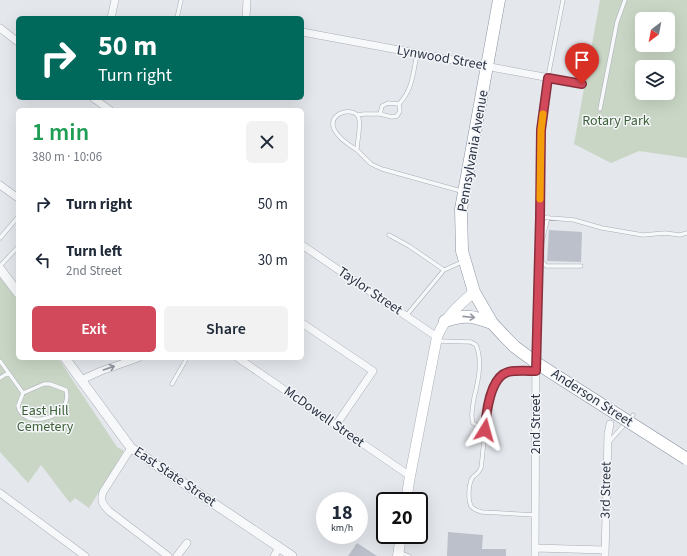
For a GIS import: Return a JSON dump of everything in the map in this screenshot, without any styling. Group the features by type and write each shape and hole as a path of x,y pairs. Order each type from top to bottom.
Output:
{"highway":[{"name":"Pennsylvania Avenue","path":"474,292 462,250 461,209 499,0"},
{"name":"Anderson Street","path":"474,292 492,323 504,337 515,346 538,364 687,459"},
{"path":"445,321 463,316 475,317 492,323"}],"main road":[{"path":"407,492 437,339 445,321 453,311 474,292"},
{"path":"399,554 400,544"}],"street":[{"path":"111,16 115,0"},
{"path":"246,16 248,0"},
{"path":"0,28 16,40"},
{"name":"Lynwood Street","path":"304,32 582,84"},
{"name":"2nd Street","path":"535,556 536,371 539,276 544,217 541,130 548,78"},
{"path":"96,100 107,108"},
{"path":"0,185 16,197"},
{"name":"Taylor Street","path":"304,246 437,339"},
{"path":"0,267 16,291"},
{"path":"304,324 373,371 336,425"},
{"name":"East State Street","path":"66,360 132,448 292,556"},
{"path":"81,380 132,360"},
{"name":"McDowell Street","path":"241,360 410,476"},
{"name":"3rd Street","path":"605,553 608,444 610,424"},
{"path":"132,448 103,492 101,499 109,511 168,556"},
{"path":"0,493 85,556"},
{"path":"177,556 187,543"},
{"path":"274,556 280,548"},
{"path":"535,548 605,553"}],"lane":[{"path":"177,16 181,0"},
{"path":"548,78 564,0"},
{"path":"600,109 617,22 624,0"},
{"path":"399,104 407,96 410,88 417,54"},
{"path":"380,114 382,106 388,103 399,104"},
{"path":"399,104 400,111 397,116 392,117 380,114 358,115 343,112 337,115 333,121 333,127 337,136 346,144 357,150 371,164 382,169 464,192"},
{"path":"357,150 360,120 358,115"},
{"path":"580,266 546,266 542,262 544,217 574,220 602,228 643,235 665,233 680,235 687,233"},
{"path":"0,238 16,219"},
{"path":"389,235 410,246 444,270"},
{"path":"0,267 16,249"},
{"path":"406,316 444,270 465,261"},
{"path":"539,276 546,266"},
{"path":"437,339 471,342 476,345 480,359 476,392 470,416 473,423 485,430"},
{"path":"0,360 23,394"},
{"path":"172,384 185,360"},
{"path":"536,371 508,372 500,375 495,382 490,397 481,468 470,483 469,498 471,505 476,510 482,512 536,515"},
{"path":"0,378 8,372"},
{"path":"44,384 50,384 66,390 68,395 64,406 56,414 49,417 32,418 26,417 19,410 18,406 23,394 44,384"},
{"path":"608,444 633,415"},
{"path":"399,554 409,556"}],"green space":[{"name":"Rotary Park","path":"600,0 687,0 687,158 639,151 611,163 574,144"},
{"name":"East Hill Cemetery","path":"0,270 16,294 16,360 59,360 117,447 124,451 89,508 75,498 70,503 41,465 28,483 0,452"}],"building":[{"path":"549,230 582,232 581,262 547,261"},
{"path":"448,532 483,535 482,549 506,549 506,556 447,556"},
{"path":"356,544 359,544 377,556 348,556"}],"slow traffic":[{"path":"540,199 541,130 543,114"}],"route":[{"path":"485,430 490,397 495,382 500,375 508,372 536,371 541,130 548,78 582,84"}]}
